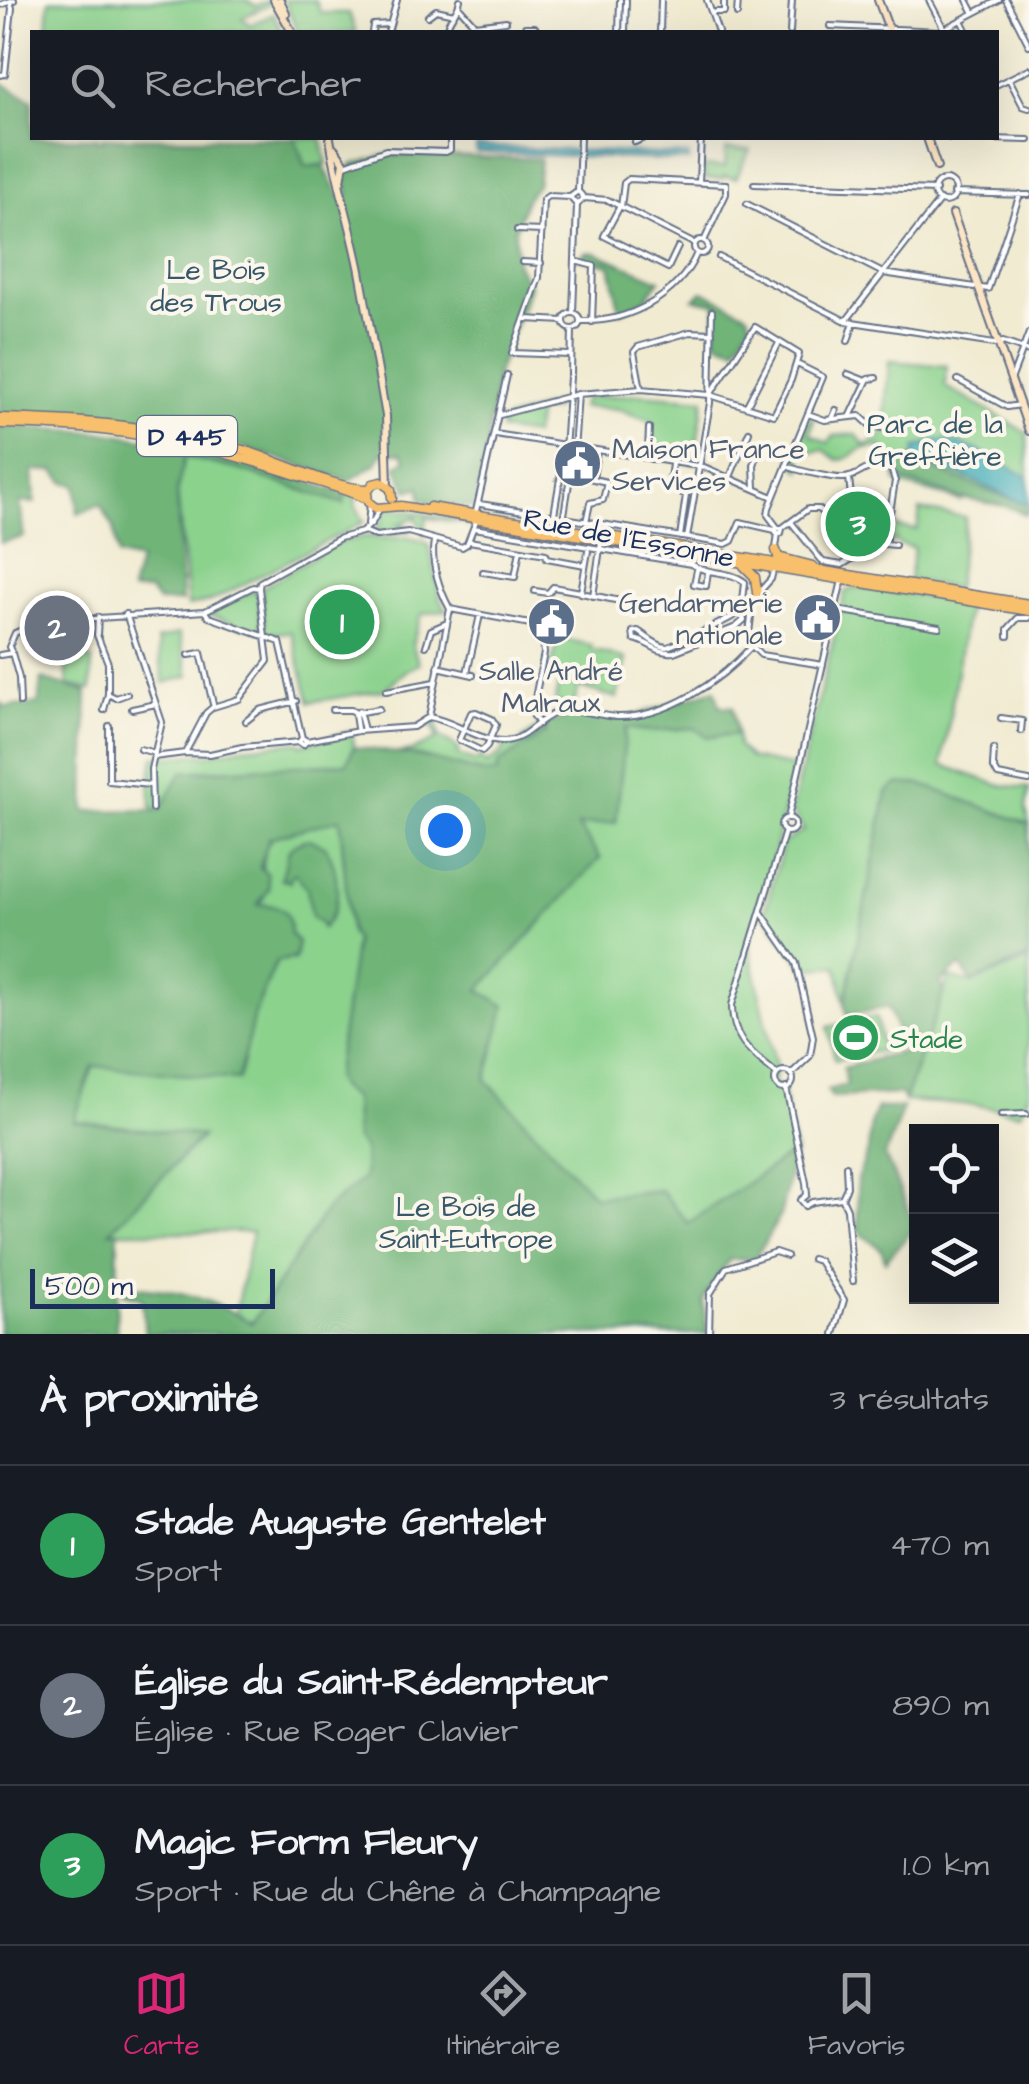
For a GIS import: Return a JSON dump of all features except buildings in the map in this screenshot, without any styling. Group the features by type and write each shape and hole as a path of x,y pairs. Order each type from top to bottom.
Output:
{"main road":[{"path":"277,0 292,30"},
{"path":"878,0 889,30"},
{"path":"331,140 339,163 368,314 392,498"},
{"path":"927,140 937,167"},
{"path":"953,214 1029,431"},
{"name":"D 445","path":"0,421 86,420 164,431 244,450 334,481 368,488"},
{"name":"D 445","path":"0,421 118,430 197,444 342,488 368,502"},
{"path":"389,454 377,482 368,488 368,502 382,508 401,506 475,524 558,526"},
{"path":"377,482 388,486"},
{"path":"382,508 392,498"},
{"path":"392,498 558,526 633,547 821,570"},
{"path":"633,547 774,566 1029,611"},
{"path":"776,550 778,557 804,562 846,580 1029,611"},
{"path":"736,562 755,577 755,596"}],"street":[{"path":"390,30 396,0"},
{"path":"447,30 460,0"},
{"path":"622,30 623,0"},
{"path":"660,30 661,0"},
{"path":"708,0 716,12 719,30"},
{"path":"708,0 718,30"},
{"path":"716,12 724,12 724,0"},
{"path":"737,14 738,0"},
{"path":"790,30 792,0"},
{"path":"929,0 944,29"},
{"path":"967,0 974,13"},
{"path":"916,30 944,29 1002,0 1029,45"},
{"path":"0,5 12,1 5,74 0,75"},
{"path":"459,7 474,24 506,22"},
{"path":"428,16 436,10 454,14"},
{"path":"961,20 966,30"},
{"path":"366,21 372,30 389,24"},
{"path":"830,26 877,30"},
{"path":"525,27 536,30"},
{"path":"999,84 1029,69"},
{"path":"1009,79 1023,106 1029,108"},
{"path":"999,139 1029,140"},
{"path":"339,163 386,150 444,152 450,150 450,140"},
{"path":"580,140 578,190 584,198"},
{"path":"634,142 639,140"},
{"path":"699,182 700,140"},
{"path":"937,167 941,180"},
{"path":"558,526 572,330 580,322 624,316 658,298 683,277 697,254 707,250 704,241 728,186 630,179 624,183 620,206 604,236 668,268 678,246"},
{"path":"940,200 936,183 949,180 954,193 949,202"},
{"path":"754,184 936,190"},
{"path":"570,198 578,190"},
{"path":"954,193 1029,194"},
{"path":"747,204 883,273 990,288 1020,194"},
{"path":"571,355 512,352 538,285 543,200 548,196 570,198 577,205"},
{"path":"580,322 573,313 577,205 584,198 603,199 620,206 694,244 704,241"},
{"path":"940,200 949,202"},
{"path":"846,321 940,200"},
{"path":"949,202 953,214"},
{"path":"517,230 542,231"},
{"path":"694,244 697,254"},
{"path":"719,256 846,321 1026,350"},
{"path":"575,261 594,266 592,322"},
{"path":"522,262 541,263"},
{"path":"687,538 710,395 712,311"},
{"path":"572,330 564,321 573,313"},
{"path":"526,319 564,321"},
{"path":"848,342 854,322"},
{"path":"500,416 578,394 641,389 710,395 774,416 799,354 758,328 753,329 710,395"},
{"path":"641,389 634,352 638,348 690,332 712,333"},
{"path":"1011,380 1026,350 1029,332"},
{"path":"747,405 780,341"},
{"path":"798,364 823,377 773,496 768,515 778,530 772,580 755,596 747,634 751,648 761,655 823,666"},
{"path":"848,374 866,381 876,378"},
{"path":"446,510 474,512 480,504 506,375"},
{"path":"711,377 721,380"},
{"path":"958,380 1007,408 1020,405"},
{"path":"851,415 866,381"},
{"path":"558,526 575,446 578,394"},
{"path":"832,420 836,410"},
{"path":"808,414 832,420 851,415 863,417 873,427 883,428"},
{"path":"568,421 576,422"},
{"path":"648,456 649,428"},
{"path":"730,478 749,432"},
{"path":"495,434 699,467 773,496"},
{"path":"755,488 754,465 761,444"},
{"path":"597,450 593,479 615,482"},
{"path":"672,462 670,487 695,494"},
{"path":"786,466 849,477 874,465 884,465 893,471 886,544 895,545"},
{"path":"805,482 808,472"},
{"path":"840,499 851,498 849,477"},
{"path":"586,522 590,503 603,500 606,482"},
{"path":"680,537 684,493"},
{"path":"557,500 562,498 566,502"},
{"path":"365,530 369,523 368,502"},
{"path":"480,504 558,526 586,522"},
{"path":"20,703 19,678 6,652 16,632 50,617 204,611 257,586 336,540 365,530 382,508"},
{"path":"602,537 636,529 729,544 740,522 778,530 808,508 820,509 844,533 858,555 842,566 823,562 791,522"},
{"path":"586,522 602,537"},
{"path":"467,544 475,524"},
{"name":"Rue de l'Essonne","path":"475,524 548,542 602,537"},
{"path":"633,547 636,529"},
{"path":"365,530 376,536 408,532 434,542 520,550 586,565"},
{"path":"593,596 602,537"},
{"path":"140,748 154,755 210,754 361,730 413,727 429,716 450,609 442,594 432,553 434,542"},
{"path":"546,554 548,542"},
{"name":"Rue de l'Essonne","path":"633,547 708,572 742,578 746,584 734,618 709,626 670,647 659,645 639,631 634,639 670,653 743,621 739,611"},
{"path":"484,572 515,577 520,550"},
{"path":"581,592 588,551"},
{"path":"697,568 694,584 706,589 708,572"},
{"path":"786,1088 777,1086 777,1074 750,1051 732,1023 736,992 785,832 781,823 788,818 846,580"},
{"path":"185,753 202,718 214,707 238,699 268,661 257,586"},
{"path":"535,591 548,593 553,588 625,602"},
{"path":"743,596 755,596"},
{"path":"450,609 541,626 544,653 532,713 539,724"},
{"path":"837,610 939,628"},
{"path":"204,611 208,617 282,646 303,740"},
{"path":"1008,636 1008,629 1029,611"},
{"path":"126,614 162,725 150,785 152,809"},
{"path":"438,667 470,674 480,615"},
{"path":"98,618 98,638 108,663 104,710"},
{"path":"426,646 433,628 447,624"},
{"path":"429,716 490,739 515,740 562,711 620,717 670,704 706,688 751,648"},
{"path":"189,655 200,653 214,707"},
{"path":"386,690 434,682"},
{"path":"108,694 116,698 127,694"},
{"path":"246,721 260,710 296,701"},
{"path":"132,709 156,704"},
{"path":"332,710 379,709"},
{"path":"358,712 361,730"},
{"path":"473,712 492,719 496,725 490,739 482,750 461,744 473,712"},
{"path":"1001,718 1022,721 1021,731"},
{"path":"109,726 109,781 150,785"},
{"path":"994,748 998,775 1029,780"},
{"path":"785,832 795,827 794,820 788,818"},
{"path":"761,912 796,963 812,1037 810,1056 791,1074"},
{"path":"777,1074 791,1074"},
{"path":"786,1088 792,1083 791,1074"},
{"path":"786,1088 807,1195 812,1202"},
{"path":"1001,1115 1026,1114"},
{"path":"842,1198 847,1188 846,1166"},
{"path":"807,1195 802,1204 808,1206 842,1198"},
{"path":"842,1198 847,1209 853,1281"},
{"path":"709,1334 710,1294 728,1266 775,1252 787,1256"},
{"path":"812,1259 820,1261 844,1300 834,1334"}],"green space":[{"path":"49,0 246,0 256,6 268,0 270,4 242,18 250,25 274,14 281,30 47,30"},
{"path":"284,0 315,0 321,13 349,13 355,30 297,30"},
{"name":"Le Bois des Trous","path":"0,82 30,99 30,140 296,140 305,167 323,165 340,196 348,194 344,176 351,165 390,154 540,159 537,185 526,199 515,230 517,265 530,286 497,374 474,508 421,500 420,487 408,491 396,466 406,460 402,453 382,453 376,464 349,481 193,432 120,422 0,415"},
{"path":"296,140 321,140 327,164 305,167"},
{"path":"726,149 750,150 736,178 705,179 703,166 725,167"},
{"path":"586,252 660,280 645,300 620,312 610,265 580,258"},
{"path":"703,291 748,314 751,323 736,348 716,342 716,303 694,299"},
{"name":"Parc de la Greffière","path":"889,361 947,366 945,386 1027,433 1029,514 1024,515 965,481 961,501 897,483 895,470 882,463 882,447 864,448 838,460 824,450 801,453 801,470 791,461 810,418 814,419 810,434 828,443 834,436 856,434 864,445 880,440"},
{"path":"640,394 704,399 694,463 667,459 650,450 652,421 617,409 581,407 585,398"},
{"path":"559,402 565,405 538,412 534,435 500,430 502,421"},
{"path":"0,426 111,433 216,452 345,494 344,504 241,470 185,457 177,490 182,602 158,602 150,591 131,591 139,561 118,556 113,527 100,504 78,514 76,485 64,482 55,471 33,470 35,503 20,502 24,537 0,543"},
{"path":"185,457 241,470 343,503 345,494 356,497 355,504 364,522 209,602 188,606 177,490"},
{"path":"912,457 917,464 1029,505 1029,509 1023,512 959,498 900,479 896,465"},
{"path":"390,508 474,524 471,528 465,523 426,518 424,535 416,517 398,524 410,531 376,534 373,532 383,522 380,511"},
{"path":"920,510 966,517 956,588 909,580 914,548 896,540 888,543 891,526 917,530"},
{"path":"367,536 410,538 429,544 440,599 447,610 422,614 412,644 419,664 384,690 310,702 291,632 265,634 262,588 336,543"},
{"path":"856,587 968,603 942,765 998,785 1029,788 1029,824 920,784 887,792 845,1004 837,966 805,969 764,914 784,842 804,830 791,811 845,592"},
{"path":"252,591 258,594 261,628 242,627 208,615"},
{"path":"179,634 189,676 164,683 157,640"},
{"path":"53,637 79,643 78,654 92,660 91,690 68,685 65,656 53,654"},
{"path":"559,638 626,659 617,698 579,687 573,706 555,702 559,680 548,677"},
{"name":"Le Bois de Saint-Eutrope","path":"42,679 87,692 85,811 160,810 182,772 347,763 354,747 419,756 485,773 497,772 498,764 546,732 546,723 580,714 627,718 715,689 720,706 733,707 737,734 708,737 694,728 626,728 616,822 578,826 600,858 479,990 505,1006 486,1080 595,1197 660,1190 688,1223 795,1151 780,1216 755,1258 729,1260 703,1300 708,1334 145,1334 142,1299 123,1294 123,1286 190,1296 252,1323 328,1207 364,1178 365,1151 356,1139 354,1099 335,1079 355,940 350,931 340,819 269,838 260,868 267,873 269,889 258,904 283,910 290,934 298,942 295,958 276,961 254,1015 238,1080 93,1066 74,1121 202,1136 110,1231 118,1231 116,1334 0,1334 0,701 3,707 38,704"},
{"path":"431,723 437,723 439,736 459,749 458,755 476,762 480,757 487,764 504,747 523,742 541,726 546,731 499,764 498,772 485,773 399,753 437,739"},
{"path":"626,728 694,728 708,737 737,734 738,746 750,758 794,767 766,888 748,942 777,1071 773,1078 775,1086 783,1092 795,1151 780,1216 755,1258 729,1260 703,1300 691,1228 661,1190 595,1197 486,1080 505,1006 479,990 600,858 577,825 616,822"},
{"path":"352,731 354,747 347,763 182,772 161,810 152,809 154,757 299,742 301,745"},
{"path":"897,784 920,784 1029,824 1029,957 972,982 960,966 941,981 943,994 904,1101 900,1094 832,1097 827,1090 847,1085 843,1068 905,1051 888,1007 847,1016 845,1004 887,792"},
{"path":"340,819 350,931 355,939 348,1006 347,1091 354,1099 356,1138 365,1151 364,1178 328,1207 252,1324 235,1314 252,1232 109,1232 202,1137 73,1121 94,1065 238,1080 254,1015 277,961 295,959 298,942 290,934 286,913 272,905 257,904 264,899 262,874 267,844 285,831"},
{"path":"310,839 326,847 336,878 334,910 322,928 312,917 307,888 295,874 290,882 281,879 290,849"},
{"path":"1029,960 1029,1092 1020,1113 976,1105 904,1101 949,977 972,983"},
{"name":"Stade","path":"876,1017 883,1050 835,1060 828,1027"},
{"path":"877,1108 903,1108 885,1156 909,1211 909,1235 885,1261 882,1250 858,1231 857,1179 868,1151 871,1122"}],"water":[{"path":"476,146 689,155 689,161 476,152"},
{"path":"937,440 973,449 1027,476 1029,504 914,458 916,448"}],"place":[{"name":"Maison France Services","path":"577,464"},
{"name":"Magic Form Fleury","path":"858,524"},
{"name":"Gendarmerie nationale","path":"818,618"},
{"name":"Stade Auguste Gentelet","path":"342,622"},
{"name":"Salle André Malraux","path":"551,622"},
{"name":"Église du Saint-Rédempteur","path":"57,628"},
{"name":"Stade","path":"855,1038"}]}
